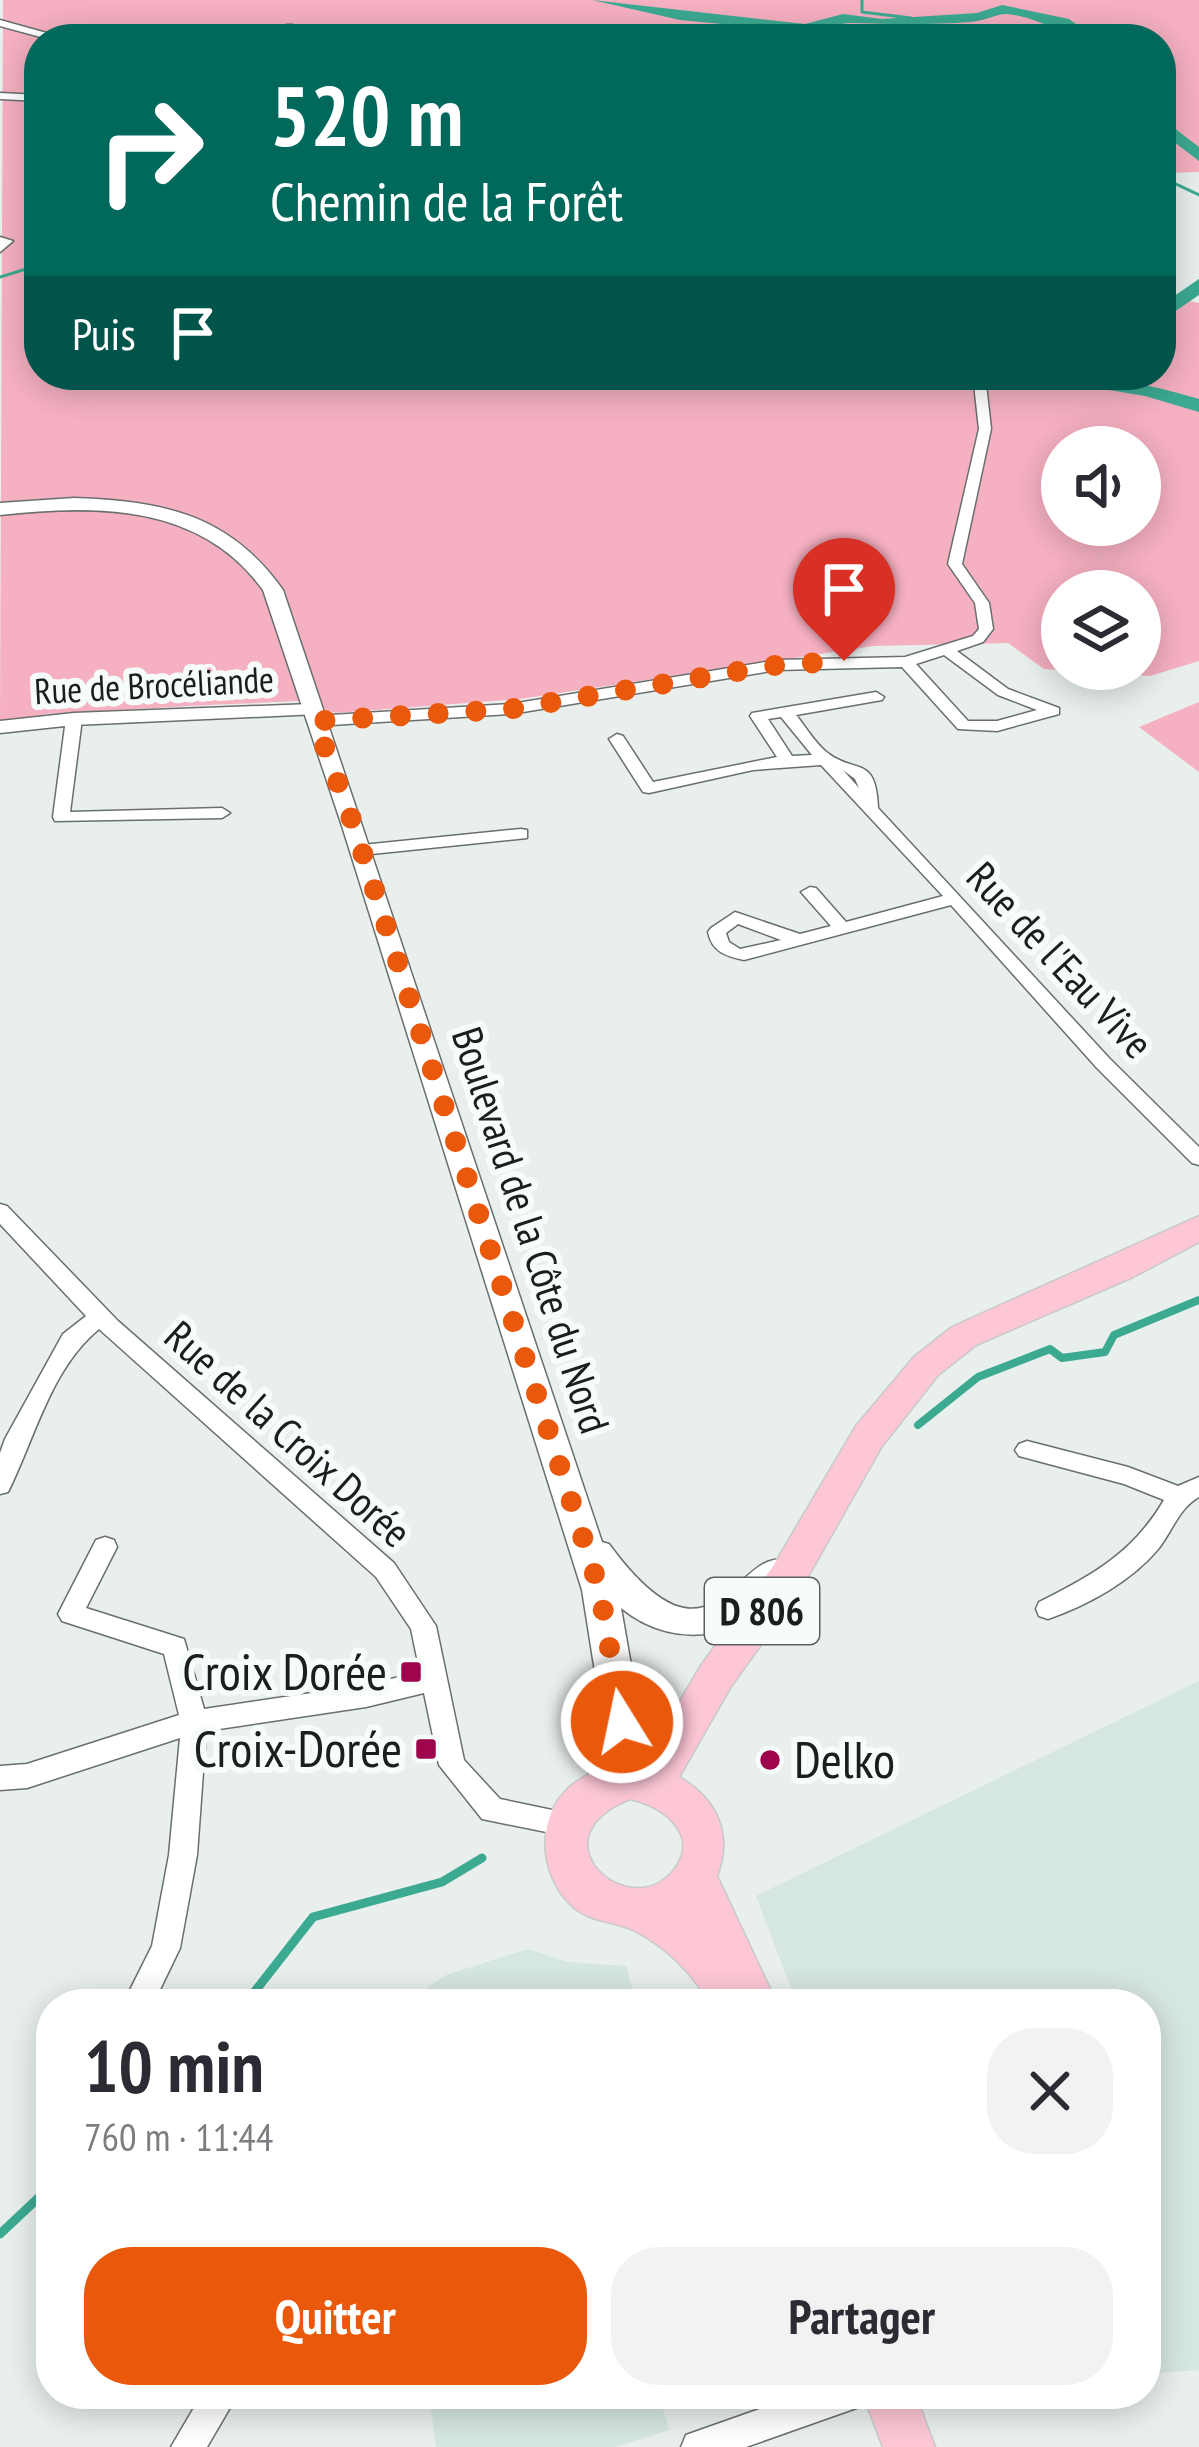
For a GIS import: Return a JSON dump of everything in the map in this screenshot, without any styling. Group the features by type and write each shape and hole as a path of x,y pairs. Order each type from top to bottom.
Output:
{"main road":[{"name":"Boulevard de la Côte du Nord","path":"0,509 52,504 160,513 224,537 260,567 273,590 362,850 600,1591 622,1722 605,1785"},
{"name":"D 806","path":"652,1783 716,1676 788,1576 869,1436 906,1387 964,1336 1121,1269 1199,1228"},
{"path":"578,1523 614,1582 644,1612 694,1625 723,1618 759,1594 869,1436"},
{"path":"629,1780 652,1783 690,1807 701,1827 703,1854 695,1876 680,1893 640,1907 609,1904 587,1893 572,1875 562,1846 566,1824 585,1797 605,1785 629,1780"},
{"path":"695,1876 747,1989"},
{"path":"640,1907 713,1964 726,1989"},
{"path":"871,2409 885,2447"},
{"path":"895,2409 909,2447"}],"street":[{"path":"0,240 8,241 0,249"},
{"path":"313,716 511,709 777,665 906,662 978,639 986,629 982,603 955,564 985,429 981,390"},
{"path":"906,662 964,726 998,726 1053,711 1003,692 948,651"},
{"path":"788,762 758,716 876,698"},
{"name":"Rue de l'Eau Vive","path":"785,712 823,760 955,898 1060,1019 1199,1158"},
{"name":"Rue de Brocéliande","path":"0,727 74,719 313,716"},
{"path":"74,719 61,818 223,813"},
{"path":"617,739 649,788 823,760"},
{"path":"362,850 521,834"},
{"path":"810,892 842,928"},
{"path":"800,940 955,898"},
{"name":"Rue de la Croix Dorée","path":"0,1211 101,1316 385,1570 423,1626 452,1765 492,1810 566,1824"},
{"path":"0,1486 17,1439 71,1340 101,1316"},
{"path":"1027,1450 1189,1491 1148,1548 1120,1574 1048,1609"},
{"path":"105,1547 71,1614 175,1646 194,1722 183,1855 166,1948 146,1989"},
{"path":"0,1778 27,1775 194,1722 366,1696 436,1679"},
{"path":"188,2447 212,2409"},
{"path":"698,2447 807,2409"}],"shaded area":[{"path":"3,0 1199,0 1199,172 1176,173 1176,24 24,24 24,390 1176,390 1176,298 1199,303 1199,661 1161,673 1161,570 1041,570 1041,667 1008,643 873,646 520,699 335,713 299,701 47,714 0,723"},
{"path":"1199,702 1199,772 1139,727"},
{"path":"1199,1681 1199,2370 1161,2373 1161,1989 791,1989 756,1896"},
{"path":"528,1949 568,1962 626,1966 633,1989 427,1989 446,1975"},
{"path":"431,2409 663,2409 669,2430 616,2447 436,2447"}],"waterway":[{"path":"599,0 680,16 763,24"},
{"path":"862,0 862,12 911,18"},
{"path":"829,24 843,18 882,23 979,17 1002,9 1067,24"},
{"path":"1176,136 1199,156"},
{"path":"1176,184 1199,195"},
{"path":"0,277 24,270"},
{"path":"1176,303 1199,285"},
{"path":"1148,390 1199,406"},
{"path":"918,1425 978,1377 1050,1349 1062,1358 1105,1352 1114,1335 1199,1300"},
{"path":"257,1989 313,1917 442,1882 482,1858"},
{"path":"0,2234 36,2200"}],"place":[{"name":"Croix Dorée","path":"411,1672"},
{"name":"Croix-Dorée","path":"426,1749"},
{"name":"Delko","path":"770,1760"}],"route":[{"path":"622,1722 600,1591 354,826 315,721 511,709 777,665 844,661"}]}
